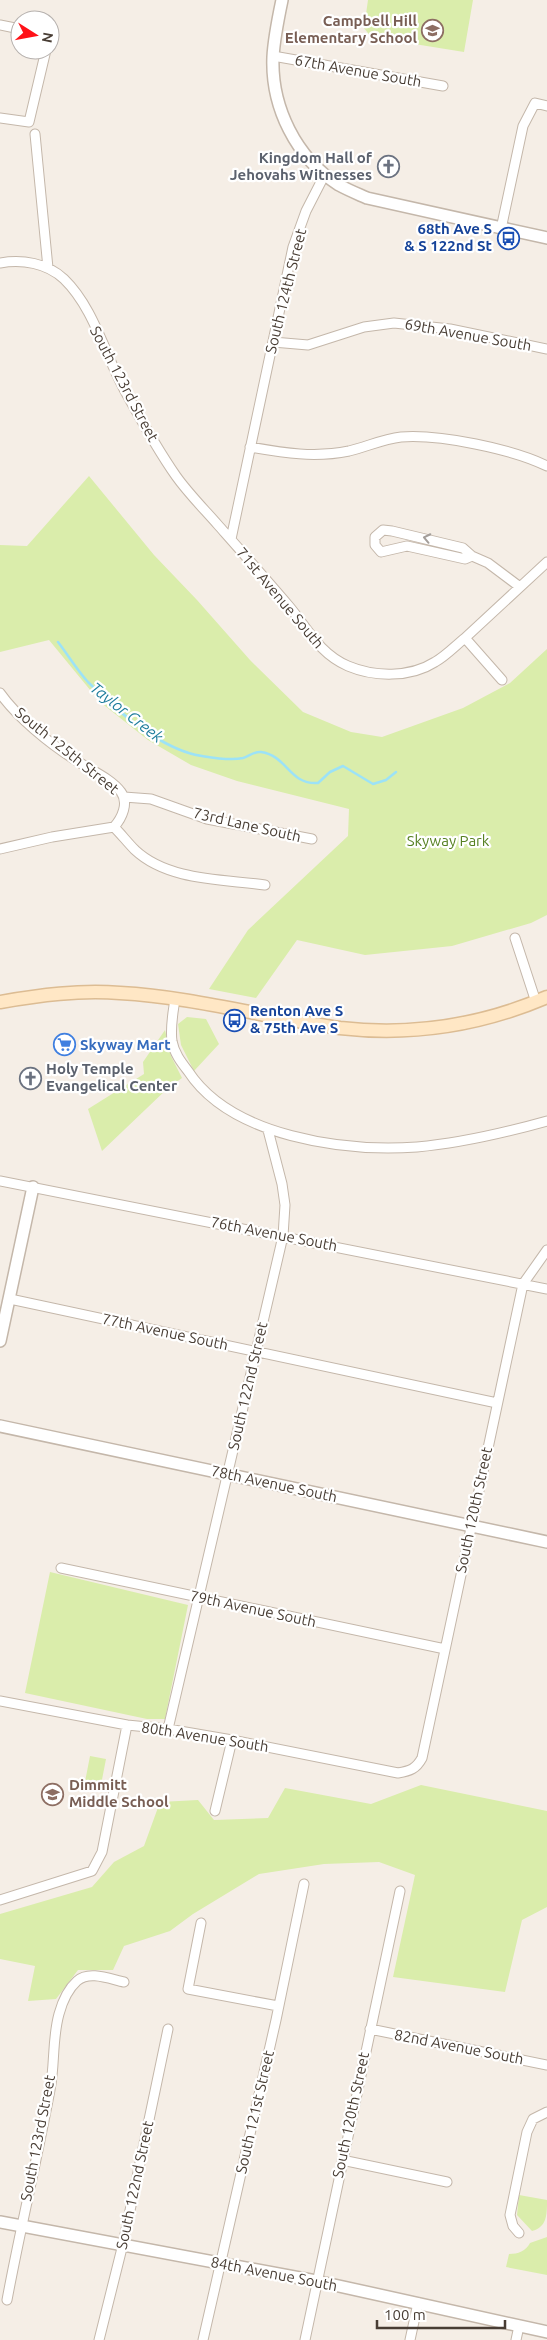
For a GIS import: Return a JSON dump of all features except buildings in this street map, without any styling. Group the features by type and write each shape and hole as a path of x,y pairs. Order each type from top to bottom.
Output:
{"main road":[{"path":"0,1002 61,993 120,993 175,999 340,1028 390,1031 460,1024 504,1013 541,999"}],"street":[{"path":"282,0 273,56 274,76 282,116 303,151 325,174 340,185 367,198 547,238"},
{"name":"67th Avenue South","path":"273,56 443,86"},
{"path":"0,118 29,122 44,60"},
{"path":"501,228 523,126 536,104 547,106"},
{"path":"35,134 48,268"},
{"name":"South 124th Street","path":"230,539 293,247 306,211 325,174"},
{"name":"South 123rd Street","path":"0,263 13,261 31,262 48,268 63,278 84,305 117,376 152,439 177,477 230,539"},
{"name":"69th Avenue South","path":"273,342 308,345 364,327 394,323 450,329 547,349"},
{"path":"250,447 299,455 321,455 401,437 434,438 515,454 547,466"},
{"path":"472,556 465,559 406,546 381,552 375,545 375,538 383,530 392,531 463,548 472,556 488,563 520,587"},
{"name":"71st Avenue South","path":"230,539 290,607 314,642 331,656 348,666 367,672 404,674 435,662 465,638 547,562"},
{"path":"465,638 502,680"},
{"name":"South 125th Street","path":"0,693 22,718 72,758 115,786 124,798 123,813 114,827"},
{"name":"73rd Lane South","path":"124,798 151,799 207,819 312,839"},
{"path":"0,849 52,837 114,827 136,850 150,860 167,868 189,875 265,885"},
{"path":"515,938 541,999"},
{"path":"175,999 171,1029 173,1042 177,1056 191,1076 217,1101 268,1130 342,1145 409,1147 482,1139 547,1121"},
{"name":"South 122nd Street","path":"168,1729 283,1236 285,1205 282,1184 268,1130"},
{"name":"76th Avenue South","path":"0,1181 547,1289"},
{"path":"0,1341 33,1187"},
{"name":"South 120th Street","path":"409,1772 417,1767 422,1758 523,1284 547,1250"},
{"name":"77th Avenue South","path":"10,1299 497,1403"},
{"name":"78th Avenue South","path":"0,1426 547,1542"},
{"name":"79th Avenue South","path":"61,1568 445,1649"},
{"name":"80th Avenue South","path":"0,1701 127,1725 168,1729 232,1740 398,1773 409,1772"},
{"path":"0,1900 92,1871 102,1852 127,1725"},
{"path":"215,1811 232,1740"},
{"name":"South 121st Street","path":"203,2340 304,1884"},
{"name":"South 120th Street","path":"305,2340 400,1891"},
{"path":"201,1923 188,1989 278,2006"},
{"name":"South 123rd Street","path":"7,2300 51,2088 54,2033 65,1997 78,1980 91,1976 124,1982"},
{"name":"South 122nd Street","path":"99,2340 122,2244 168,2029"},
{"name":"82nd Avenue South","path":"370,2029 547,2065"},
{"path":"519,2233 513,2226 510,2215 527,2132 533,2119 547,2112"},
{"path":"342,2160 447,2182"},
{"name":"84th Avenue South","path":"0,2222 316,2281 547,2332"},
{"path":"410,2340 418,2303"},
{"path":"516,2340 519,2326"}],"green space":[{"path":"368,0 473,0 464,52 371,37 364,28"},
{"name":"Skyway Park","path":"89,476 154,555 250,660 303,712 351,732 382,737 463,708 510,683 547,649 547,915 531,923 452,946 365,955 297,940 256,998 209,989 248,930 348,836 349,809 237,781 191,765 148,740 100,702 49,640 0,652 0,545 27,546"},
{"path":"187,1017 206,1019 219,1044 194,1071 181,1045 178,1024"},
{"path":"165,1030 171,1056 182,1078 168,1088 102,1151 88,1109 144,1074 143,1062"},
{"path":"50,1572 188,1605 165,1719 147,1719 25,1693"},
{"path":"90,1756 106,1759 100,1790 84,1787"},
{"path":"421,1785 547,1811 547,1907 522,1920 505,1992 393,1977 415,1875 379,1862 324,1864 259,1874 193,1914 170,1931 124,1946 113,1970 78,1970 56,1999 28,2001 35,1966 0,1959 0,1914 92,1887 114,1862 144,1846 160,1802 198,1800 214,1820 268,1818 285,1788 371,1804"},
{"path":"519,2195 547,2200 545,2220 541,2227 532,2231 517,2215"},
{"path":"547,2237 547,2275 506,2267 509,2254 521,2252 530,2243"}],"waterway":[{"name":"Taylor Creek","path":"58,642 84,677 112,705 140,727 171,746 202,756 222,759 243,758 261,752 277,759 294,775 308,782 318,783 330,772 343,766 373,784 386,780 396,772"}],"place":[{"name":"Campbell Hill Elementary School","path":"433,30"},
{"name":"Kingdom Hall of Jehovahs Witnesses","path":"388,167"},
{"name":"68th Ave S & S 122nd St","path":"508,238"},
{"name":"Renton Ave S & 75th Ave S","path":"234,1020"},
{"name":"Skyway Mart","path":"64,1045"},
{"name":"Holy Temple Evangelical Center","path":"30,1078"},
{"name":"Dimmitt Middle School","path":"53,1794"}]}
